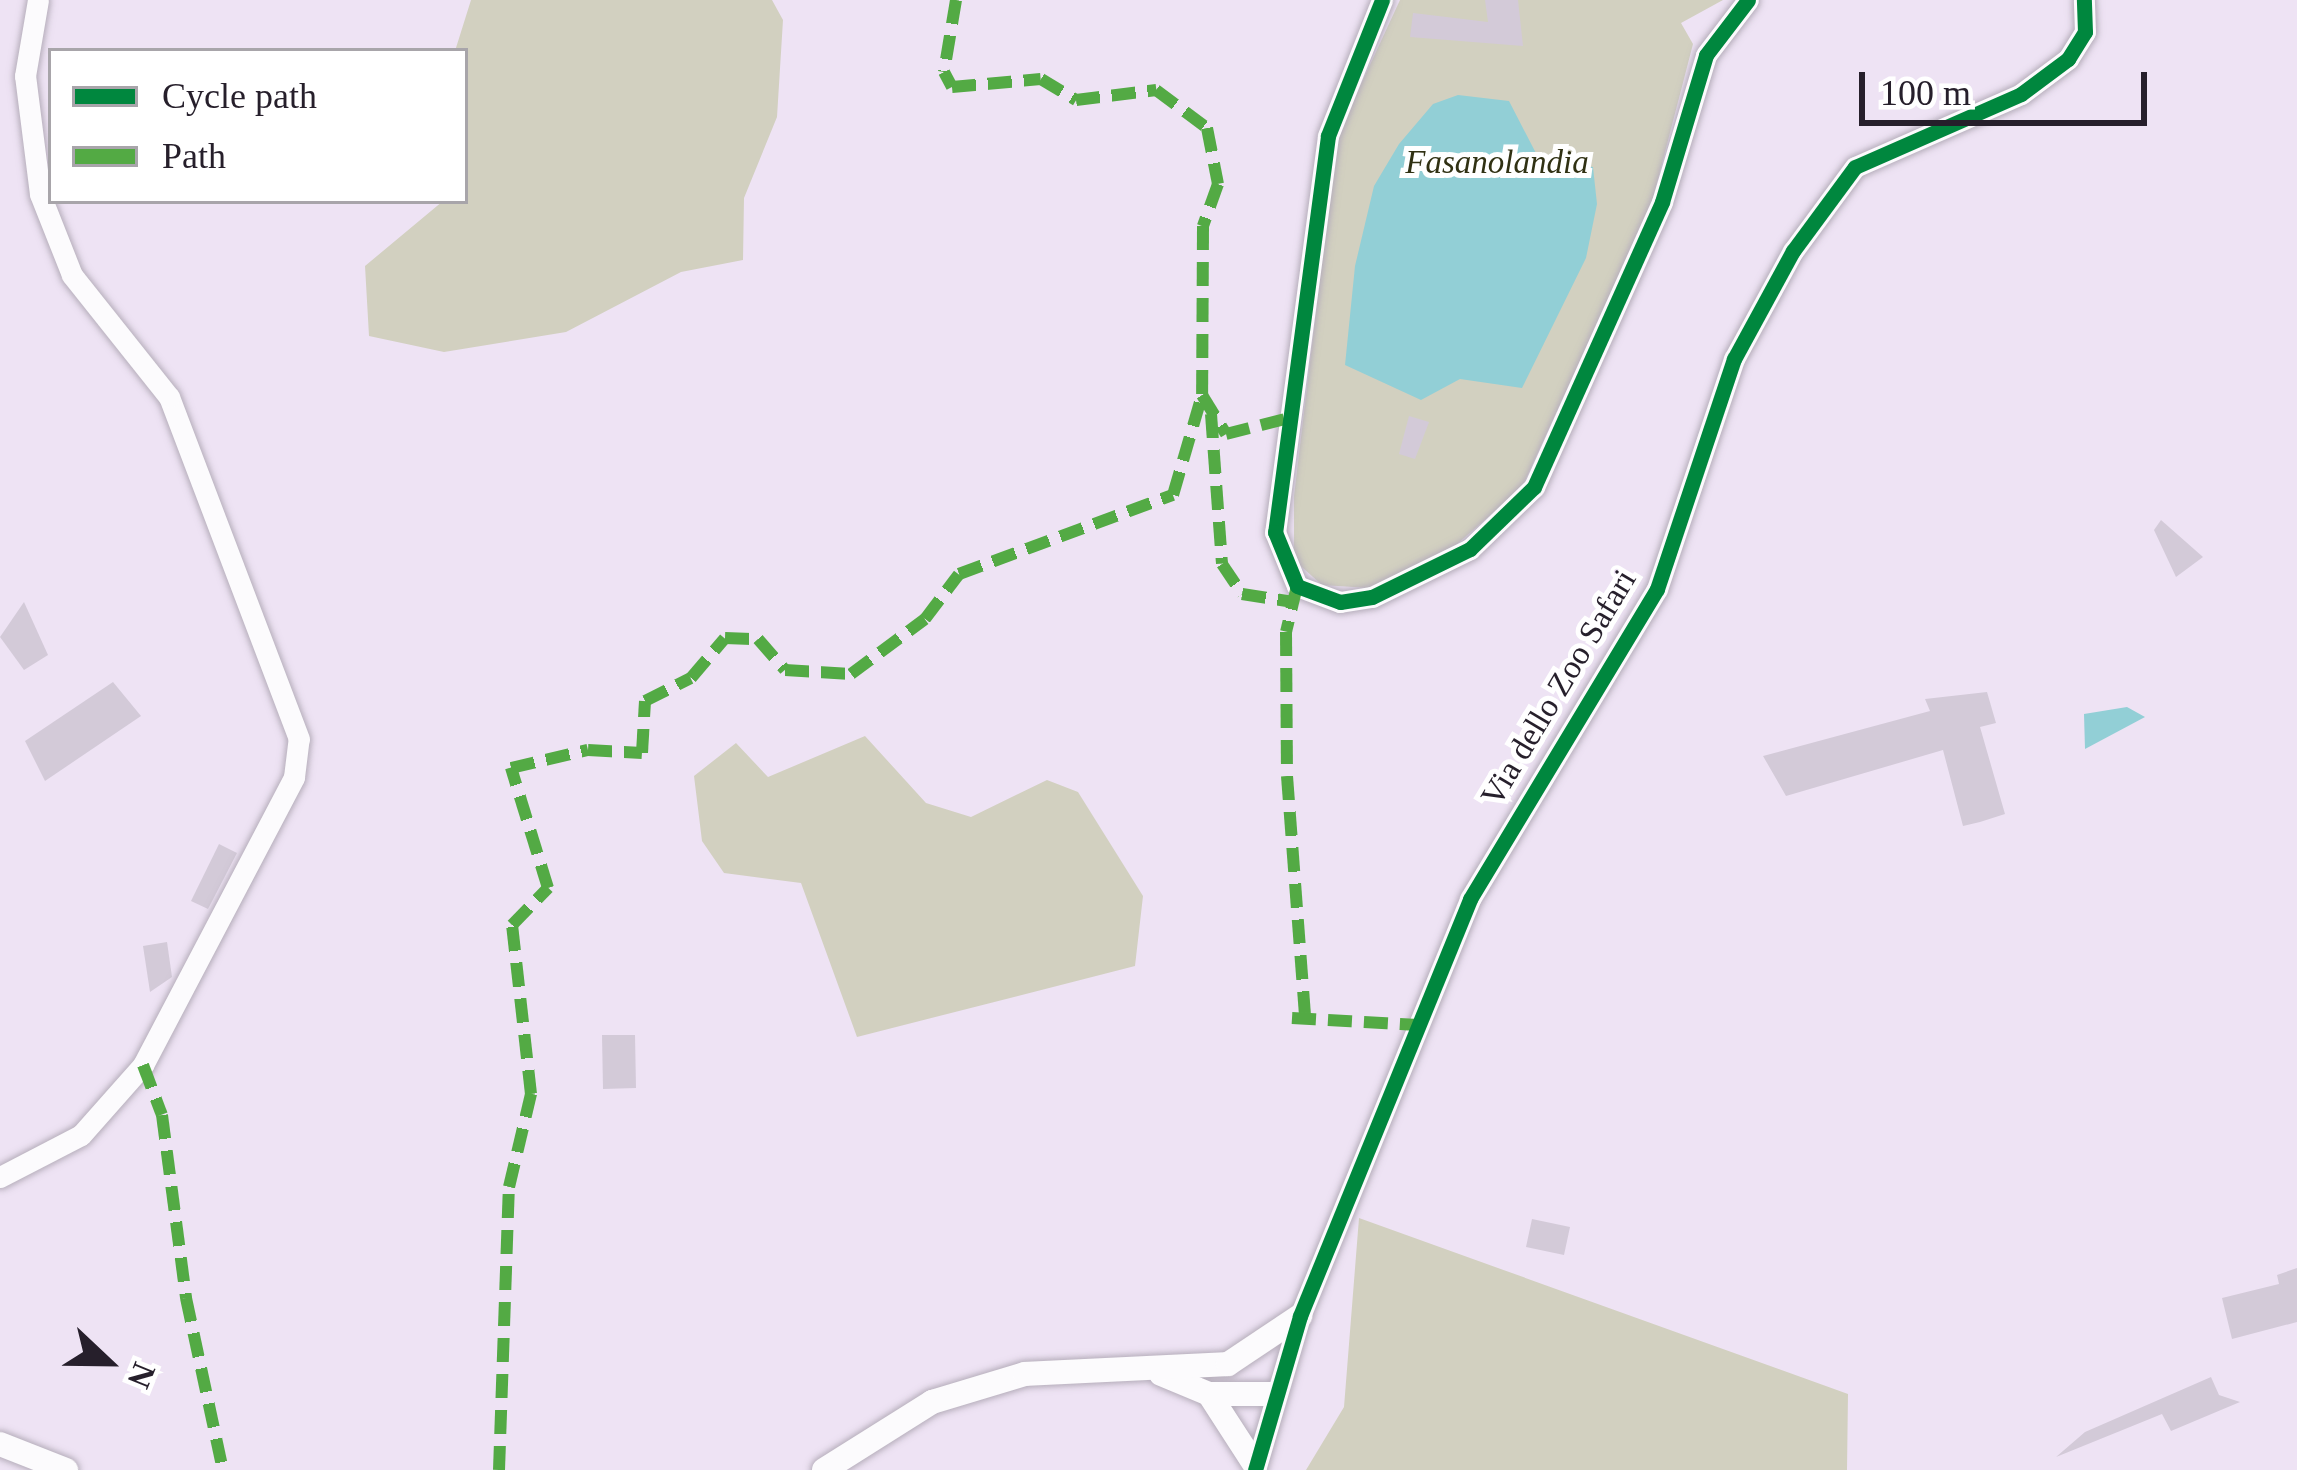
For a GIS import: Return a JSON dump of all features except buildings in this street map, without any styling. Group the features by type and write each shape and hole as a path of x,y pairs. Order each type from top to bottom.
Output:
{"main road":[{"path":"824,1470 932,1402 1025,1374 1155,1372 1228,1364 1300,1316"},
{"path":"1228,1364 1274,1394"},
{"path":"1155,1372 1209,1394 1274,1394"},
{"path":"1209,1394 1255,1467"},
{"path":"0,1444 66,1470"},
{"path":"0,1459 66,1470"}],"street":[{"path":"0,1177 81,1135 142,1065 294,777 299,739 169,397 72,275 40,194 25,76 38,0"},
{"path":"1382,0 1328,136 1275,532 1297,586 1340,602 1372,597 1470,549 1534,487 1662,202 1706,55 1748,0"},
{"name":"Via dello Zoo Safari","path":"1255,1467 1300,1316 1470,899 1657,589 1725,381 1793,251 1855,167 2021,94 2068,59 2084,32 2084,0"}],"green space":[{"path":"471,0 772,0 783,20 777,117 744,198 743,260 681,272 566,332 444,352 369,336 365,266 439,204 468,204 468,48 456,48"},
{"name":"Fasanolandia","path":"1400,0 1723,0 1681,23 1693,44 1651,206 1522,487 1455,546 1369,588 1322,585 1294,560 1294,496 1337,136"},
{"path":"865,736 926,803 971,817 1047,780 1078,792 1143,896 1135,966 857,1037 801,883 724,873 702,841 694,776 736,743 768,777"},
{"path":"1359,1218 1848,1394 1847,1470 1306,1470 1344,1407"}],"water":[{"path":"1458,95 1509,101 1540,161 1593,167 1597,204 1586,258 1522,388 1460,379 1421,400 1345,365 1355,266 1374,186 1399,144 1433,104"},
{"path":"2127,707 2145,717 2085,749 2084,714"}],"marked path":[{"path":"956,0 944,72 952,87 1041,79 1076,100 1156,90 1207,128 1218,184 1203,226 1202,395"},
{"path":"499,1470 509,1187 531,1094 512,925 548,888 511,768 588,750 642,753 645,701 691,678 725,638 758,639 785,670 851,674 925,619 959,574 1173,495 1202,395 1226,434 1289,418"},
{"path":"1211,414 1222,564 1242,594 1293,602"},
{"path":"1297,586 1286,632 1287,776 1305,1018"},
{"path":"1292,1018 1418,1025"},
{"path":"143,1065 162,1115 186,1298 223,1470"}],"cycle path":[{"path":"1382,0 1328,136 1275,532 1297,586 1340,602 1372,597 1470,549 1534,487 1662,202 1706,55 1748,0"},
{"path":"1255,1470 1300,1316 1470,899 1657,589 1734,359 1793,251 1855,167 2021,94 2068,59 2085,32 2084,0"}]}
